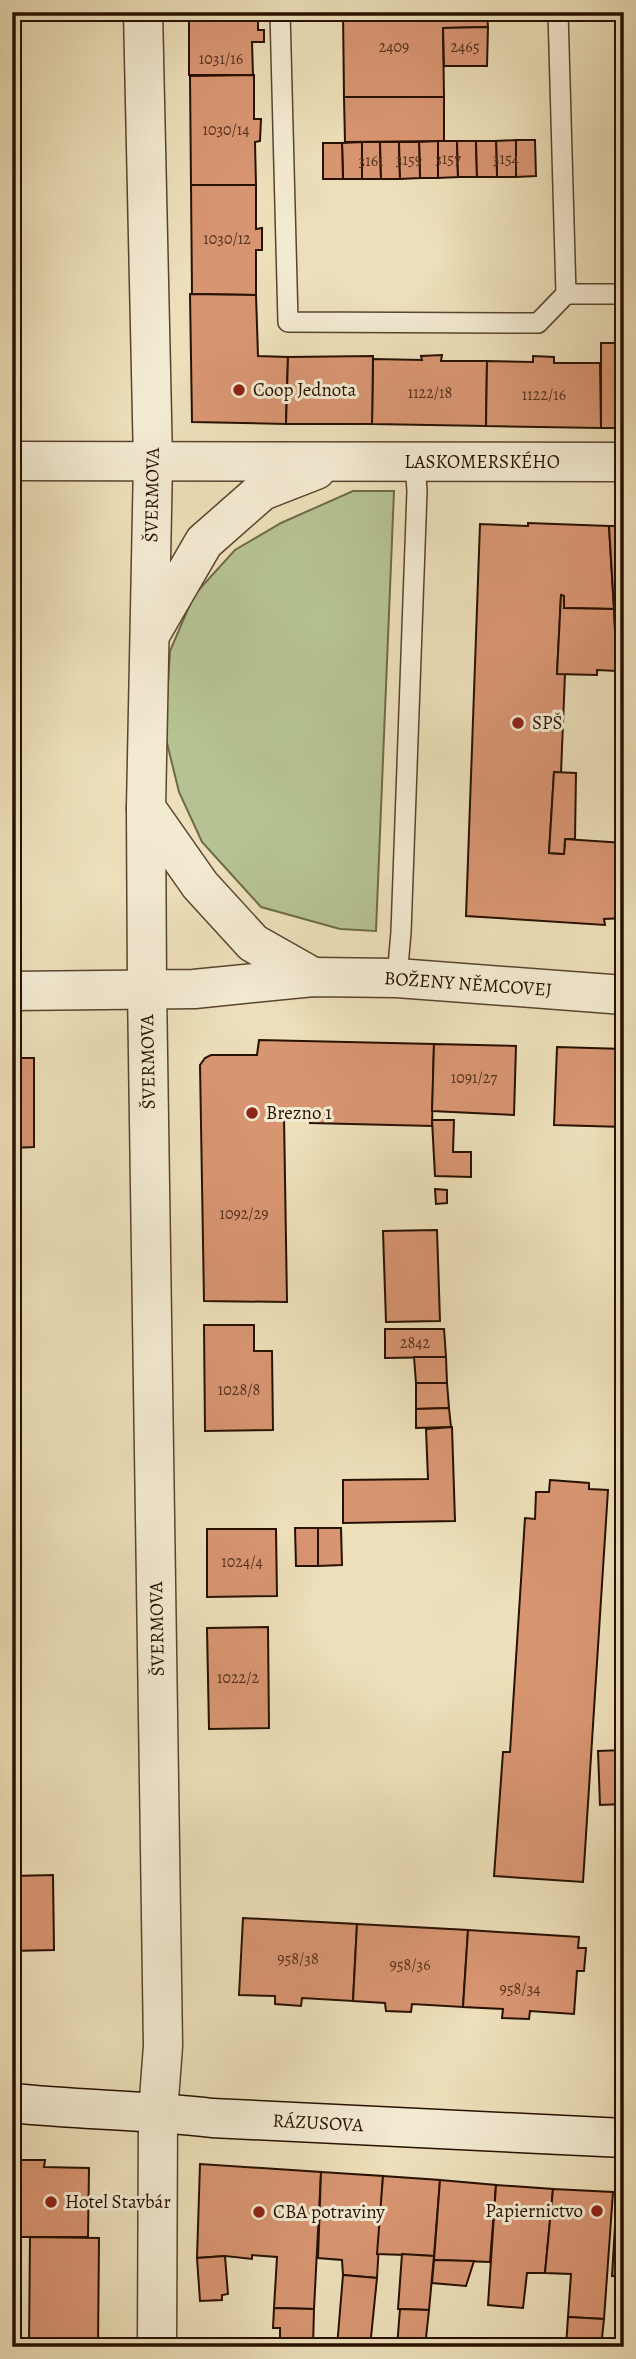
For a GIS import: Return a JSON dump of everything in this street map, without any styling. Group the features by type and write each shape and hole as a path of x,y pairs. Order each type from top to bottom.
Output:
{"street":[{"name":"ŠVERMOVA","path":"143,12 153,462 146,808 147,988 163,2046 158,2112 157,2347"},
{"name":"LASKOMERSKÉHO","path":"150,635 204,542 262,491 359,460"},
{"name":"LASKOMERSKÉHO","path":"12,461 624,462"},
{"name":"BOŽENY NĚMCOVEJ","path":"146,808 200,884 253,943 313,977"},
{"name":"BOŽENY NĚMCOVEJ","path":"12,991 194,989 313,977 397,978 624,995"},
{"name":"RÁZUSOVA","path":"12,2103 212,2118 624,2138"}],"lane":[{"path":"280,12 288,322 538,323 565,294 558,12"},
{"path":"565,294 624,294"},
{"path":"397,978 401,932 417,491 415,461"}],"green space":[{"path":"353,491 394,491 376,931 340,929 261,907 202,842 179,792 165,735 170,651 194,595 235,550 281,523"}],"building":[{"path":"189,12 258,12 258,30 264,30 264,42 252,42 253,75 189,75"},
{"path":"343,12 487,12 488,27 443,28 444,97 344,97"},
{"path":"488,27 487,66 444,66 443,28"},
{"path":"617,73 624,73 624,150 617,150"},
{"path":"254,75 254,119 261,119 260,141 255,142 256,185 191,185 190,76"},
{"path":"344,97 444,97 444,141 345,142"},
{"path":"516,140 516,177 497,177 496,141"},
{"path":"516,140 535,140 536,176 516,177"},
{"path":"438,141 457,141 458,177 438,178"},
{"path":"438,141 438,178 420,178 419,142"},
{"path":"457,141 476,141 477,177 458,177"},
{"path":"476,141 496,141 497,177 477,177"},
{"path":"362,142 380,142 381,179 362,179"},
{"path":"362,142 362,179 343,179 342,143"},
{"path":"380,142 399,142 400,179 381,179"},
{"path":"399,142 419,142 420,178 400,179"},
{"path":"323,143 342,143 343,179 323,179"},
{"path":"191,185 256,185 256,229 262,228 262,250 256,250 256,295 192,294"},
{"name":"Coop Jednota","path":"190,294 256,295 258,356 288,357 286,424 192,422"},
{"path":"601,343 624,343 624,428 601,428"},
{"path":"442,355 441,361 487,361 486,426 372,424 373,359 422,360 421,356"},
{"path":"373,356 372,424 286,424 288,357"},
{"path":"533,356 554,357 554,363 600,363 601,428 486,426 487,361 533,362"},
{"name":"SPŠ","path":"528,523 609,526 614,609 564,608 564,596 561,595 557,674 565,674 561,773 554,772 549,853 564,854 565,839 624,843 624,918 604,919 605,925 466,916 480,524 528,526"},
{"path":"609,526 624,526 624,609 614,609"},
{"path":"561,595 564,596 564,608 614,609 617,671 597,670 597,675 557,674"},
{"path":"614,609 624,609 624,671 617,671"},
{"path":"554,772 576,773 575,839 565,839 564,854 549,853"},
{"path":"259,1040 434,1044 432,1126 310,1123 310,1116 284,1117 287,1302 204,1301 200,1065 211,1055 257,1055"},
{"path":"434,1044 516,1046 514,1115 432,1111"},
{"path":"557,1047 624,1049 624,1127 554,1125"},
{"path":"12,1058 34,1058 34,1147 12,1148"},
{"path":"432,1120 454,1120 453,1152 471,1152 471,1177 435,1176"},
{"path":"435,1189 447,1190 447,1203 436,1204"},
{"path":"437,1230 440,1321 386,1322 383,1231"},
{"path":"204,1325 254,1325 254,1351 272,1351 273,1430 205,1431"},
{"path":"385,1329 444,1329 446,1357 385,1358"},
{"path":"414,1357 446,1357 447,1383 416,1383"},
{"path":"416,1383 447,1383 449,1408 416,1409"},
{"path":"449,1408 451,1427 416,1428 416,1409"},
{"path":"452,1427 455,1521 343,1523 343,1480 428,1479 426,1429"},
{"path":"550,1480 589,1483 589,1489 608,1490 583,1882 494,1876 503,1752 510,1752 525,1518 535,1519 536,1492 549,1492"},
{"path":"295,1528 318,1528 318,1566 296,1566"},
{"path":"318,1528 341,1528 342,1565 318,1566"},
{"path":"207,1529 276,1529 277,1596 207,1597"},
{"path":"268,1627 269,1728 209,1729 207,1628"},
{"path":"623,1750 624,1804 600,1805 598,1751"},
{"path":"53,1875 54,1950 12,1951 12,1876"},
{"path":"243,1918 357,1924 353,2001 302,1998 301,2006 275,2004 275,1996 239,1995"},
{"path":"357,1924 468,1930 463,2007 412,2004 411,2012 386,2011 385,2003 353,2001"},
{"path":"468,1930 579,1937 578,1948 586,1948 584,1971 577,1971 574,2014 530,2011 529,2019 502,2018 503,2009 463,2007"},
{"name":"Hotel Stavbár","path":"21,2160 45,2160 44,2167 89,2168 88,2237 12,2237 12,2167 21,2167"},
{"name":"CBA potraviny","path":"200,2164 321,2172 314,2309 274,2308 277,2257 252,2255 252,2259 225,2256 197,2258"},
{"path":"321,2172 383,2176 377,2278 343,2275 342,2260 318,2258"},
{"path":"383,2176 440,2180 434,2256 377,2254"},
{"path":"440,2180 496,2185 490,2262 434,2260"},
{"path":"496,2185 553,2189 545,2273 527,2273 523,2308 488,2305"},
{"path":"553,2189 613,2192 604,2319 568,2317 571,2274 545,2273"},
{"path":"617,2192 624,2193 624,2277 612,2276"},
{"path":"30,2237 99,2238 98,2347 29,2347"},
{"path":"402,2254 434,2256 429,2310 398,2309"},
{"path":"225,2256 228,2294 222,2295 222,2300 200,2301 197,2258"},
{"path":"434,2260 474,2261 466,2286 432,2283"},
{"path":"343,2275 377,2278 370,2347 337,2347"},
{"path":"274,2308 314,2309 313,2347 280,2347 280,2328 273,2328"},
{"path":"400,2309 429,2310 425,2347 397,2347"},
{"path":"568,2317 604,2319 601,2347 566,2347"}],"place":[{"name":"Coop Jednota","path":"239,390"},
{"name":"SPŠ","path":"518,723"},
{"name":"Brezno 1","path":"252,1113"},
{"name":"Hotel Stavbár","path":"51,2202"},
{"name":"Papiernictvo","path":"597,2211"},
{"name":"CBA potraviny","path":"259,2212"}]}
